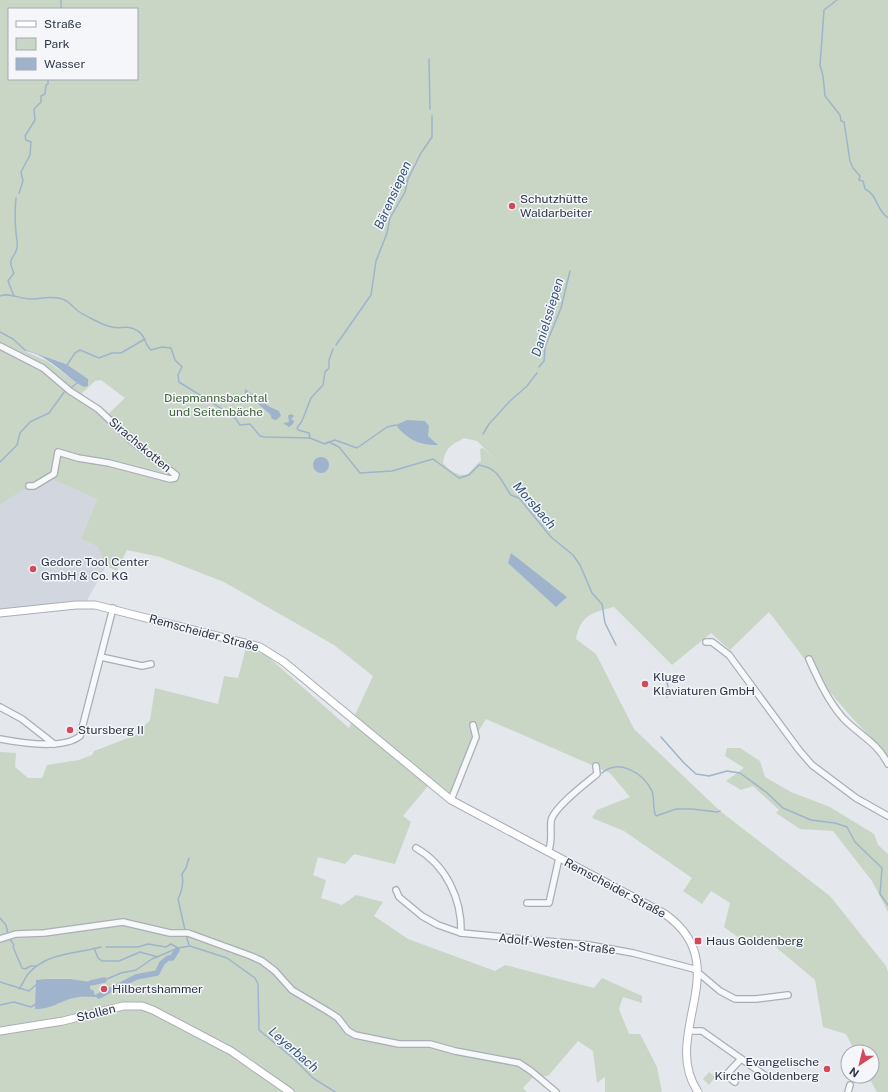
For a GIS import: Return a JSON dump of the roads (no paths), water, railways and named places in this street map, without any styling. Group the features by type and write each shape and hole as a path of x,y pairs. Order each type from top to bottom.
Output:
{"main road":[{"name":"Remscheider Straße","path":"0,613 86,604 113,608 250,643 267,650 284,662 451,800 655,908 675,921 687,934 693,944 696,955 698,972 688,1046 690,1076 698,1092"},
{"name":"Stollen","path":"0,1031 63,1021 135,1005 154,1010 244,1059 290,1092"}],"street":[{"name":"Sirachskotten","path":"0,346 43,368 70,391 98,409 133,442 176,475 175,478 170,480 109,463 83,459 58,452 54,474 34,486 29,486"},
{"path":"0,739 39,744 54,744 69,742 80,736 113,608"},
{"path":"706,642 712,642 730,655 799,750 812,765 856,798 888,816"},
{"path":"101,657 142,666 151,664"},
{"path":"809,659 827,696 842,717 875,746 888,764"},
{"path":"0,707 22,720 54,744"},
{"path":"451,800 476,737 473,726"},
{"path":"548,852 552,846 552,820 571,795 597,774 596,766"},
{"path":"416,848 427,854 440,869 452,887 459,913 461,933"},
{"path":"527,903 549,903 559,858"},
{"name":"Adolf-Westen-Straße","path":"396,890 399,897 422,916 438,925 461,933 614,949 689,968 698,972"},
{"path":"0,939 22,933 44,933 124,922 170,933 188,933 262,961 275,971 292,990 338,1018 348,1032 355,1035 399,1044 430,1044 455,1051 513,1062 524,1066 556,1092"},
{"path":"698,972 720,991 735,999 756,999 788,995"},
{"path":"689,1031 702,1031 767,1077"},
{"path":"735,1082 726,1075 741,1059"},
{"path":"848,1092 850,1085"}],"water":[{"path":"26,350 66,364 88,379 88,386 84,387 77,383 48,361 40,356 24,351"},
{"path":"245,389 270,407 279,411 281,416 276,420 272,419 270,414 245,393"},
{"path":"290,413 294,416 291,419 294,421 289,427 283,423 289,422 288,415 291,415"},
{"path":"407,420 425,421 429,426 428,436 438,445 420,443 404,434 396,425"},
{"path":"321,457 327,459 329,465 327,471 321,473 315,471 313,465 315,459"},
{"path":"511,553 567,597 556,607 508,563"},
{"path":"70,979 90,982 90,989 99,997 76,997 47,1008 35,1009 36,980"}],"waterway":[{"path":"61,0 61,8"},
{"path":"837,0 824,10 820,65 823,76 825,96 840,115 841,121 844,122 850,161 853,168 860,176 859,180 863,181 865,189 872,195 881,211 888,218"},
{"path":"429,59 430,109"},
{"path":"19,193 23,181 21,172 30,155 31,142 26,140 25,136 35,120 34,109 41,102 41,96 45,94 48,80"},
{"name":"Bärensiepen","path":"336,345 371,295 376,261 387,233 390,218 405,192 408,179 421,153 432,137 432,116"},
{"path":"14,296 8,281 14,273 11,261 16,252 17,246 15,220 16,198"},
{"name":"Danielssiepen","path":"539,367 544,361 545,347 561,308 570,271"},
{"name":"Morsbach","path":"0,296 11,295 26,299 51,297 61,299 69,303 81,313 105,325 116,328 126,327 134,329 141,333 151,350 162,347 171,348 175,360 182,367 178,375 179,382 222,409 225,414 235,418 240,425 250,424 260,436 265,437 310,438 325,444 329,442 339,447 360,473 392,471 433,459 459,478 469,475 479,465 491,469 499,476 511,495 519,498 551,537 573,555 580,565 592,593 602,604 605,623 616,645"},
{"path":"0,332 13,339 25,350"},
{"path":"67,365 75,353 80,350 99,358 112,353 121,353 145,339"},
{"name":"Bärensiepen","path":"310,438 309,433 298,430 297,428 302,421 311,398 323,385 325,372 329,368 329,360 333,349"},
{"name":"Danielssiepen","path":"483,434 489,424 510,401 527,386 537,373"},
{"path":"71,388 77,383"},
{"path":"0,462 17,445 20,433 30,422 49,413 65,391"},
{"path":"326,443 335,440 357,448 387,427 396,425"},
{"name":"Morsbach","path":"661,672 667,684 667,697"},
{"name":"Morsbach","path":"661,737 696,774 709,776 727,771 740,773 766,792 783,808 811,820 835,823 847,827 855,842 882,868 880,894 888,905"},
{"path":"602,773 616,767 623,767 637,773 643,778 652,791 656,816 676,809 720,811"},
{"path":"185,930 178,899 181,893 183,881 182,874 186,868 189,858"},
{"path":"0,918 6,925 8,934"},
{"path":"186,935 189,945"},
{"path":"9,938 14,945 13,947 22,968 25,969 31,966 36,966"},
{"name":"Leyerbach","path":"106,947 138,947 148,944 166,947 171,944 178,948"},
{"name":"Leyerbach","path":"107,979 121,973 136,970 152,959 178,948 190,946 227,958 255,978 258,984 259,1030 295,1060 313,1078 335,1092"},
{"name":"Leyerbach","path":"19,989 26,976 45,961 54,957 101,947"},
{"path":"94,948 98,958 102,961 119,961 140,952 158,957"},
{"path":"115,988 136,977 157,973 162,963 168,958 172,958 177,950"},
{"path":"91,983 104,980"},
{"name":"Leyerbach","path":"0,982 29,991 38,983"},
{"path":"99,996 110,990"},
{"path":"0,1005 14,1002 31,1007 36,1004"}],"place":[{"name":"Schutzhütte Waldarbeiter","path":"512,206"},
{"name":"Gedore Tool Center GmbH & Co. KG","path":"33,569"},
{"name":"Kluge Klaviaturen GmbH","path":"645,684"},
{"name":"Stursberg II","path":"70,730"},
{"name":"Haus Goldenberg","path":"698,941"},
{"name":"Hilbertshammer","path":"104,989"},
{"name":"Evangelische Kirche Goldenberg","path":"827,1069"}],"park label":[{"name":"Diepmannsbachtal und Seitenbäche","path":"216,405"}]}
